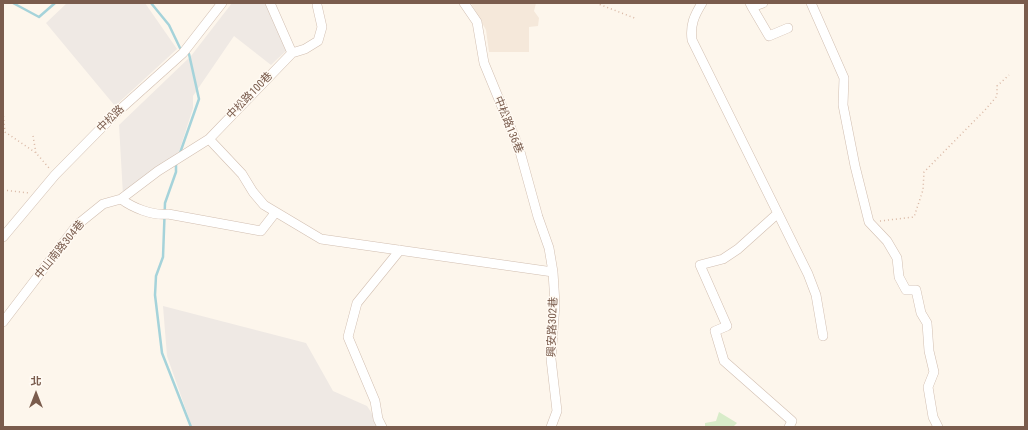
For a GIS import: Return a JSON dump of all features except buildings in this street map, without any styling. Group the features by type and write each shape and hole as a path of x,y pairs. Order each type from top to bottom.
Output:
{"street":[{"path":"270,3 292,53"},
{"name":"中松路136巷","path":"464,3 477,22 484,63 519,148 538,217 549,248 553,272"},
{"path":"702,3 692,19 690,29 692,40 808,274 816,295 823,336"},
{"path":"763,3 751,5 769,36 788,28"},
{"name":"中松路","path":"3,237 55,175 115,114 182,53 219,4"},
{"name":"中松路100巷","path":"208,140 292,53 305,49 318,41 322,27 317,5"},
{"path":"811,5 844,78 843,105 854,166 869,222 887,241 897,258 899,277 906,290 916,290 921,312 926,323 929,351 934,372 928,387 934,417 938,427"},
{"path":"208,140 242,174 253,192 264,205 275,213 321,239 553,272"},
{"name":"中山南路304巷","path":"3,322 77,225 103,204 121,199 158,172 208,140"},
{"path":"121,199 130,206 161,215 168,214 261,231 275,213"},
{"path":"777,214 738,249 723,258 700,265 727,326 715,331 724,361 792,421 789,427"},
{"path":"382,427 378,419 376,401 348,338 357,303 400,250"},
{"name":"興安路302巷","path":"551,427 557,411 551,359 554,325 553,272"}],"path":[{"path":"596,3 637,19"},
{"path":"869,222 914,217 923,190 924,172 985,110 997,96 998,86 1009,75"},
{"path":"3,112 5,132 36,153 55,175"},
{"path":"33,136 36,153"},
{"path":"3,190 39,194"}],"shaded area":[{"path":"67,3 145,3 177,49 115,106 46,23"},
{"path":"232,3 266,3 271,17 288,49 271,65 234,36 193,96 193,108 177,158 123,195 119,125 191,56"},
{"path":"471,3 536,3 534,11 539,18 538,26 529,27 529,52 489,52 486,30"},
{"path":"163,306 306,343 333,391 367,406 381,427 192,427 167,356"}],"green space":[{"path":"719,412 737,423 733,427 705,427 705,423 716,421"}],"waterway":[{"path":"13,3 39,17 55,3"},
{"path":"151,3 169,25 180,48 189,54 199,99 180,153"},
{"path":"176,164 176,172 165,203 163,257 156,276 155,295 162,353 191,427"}]}
